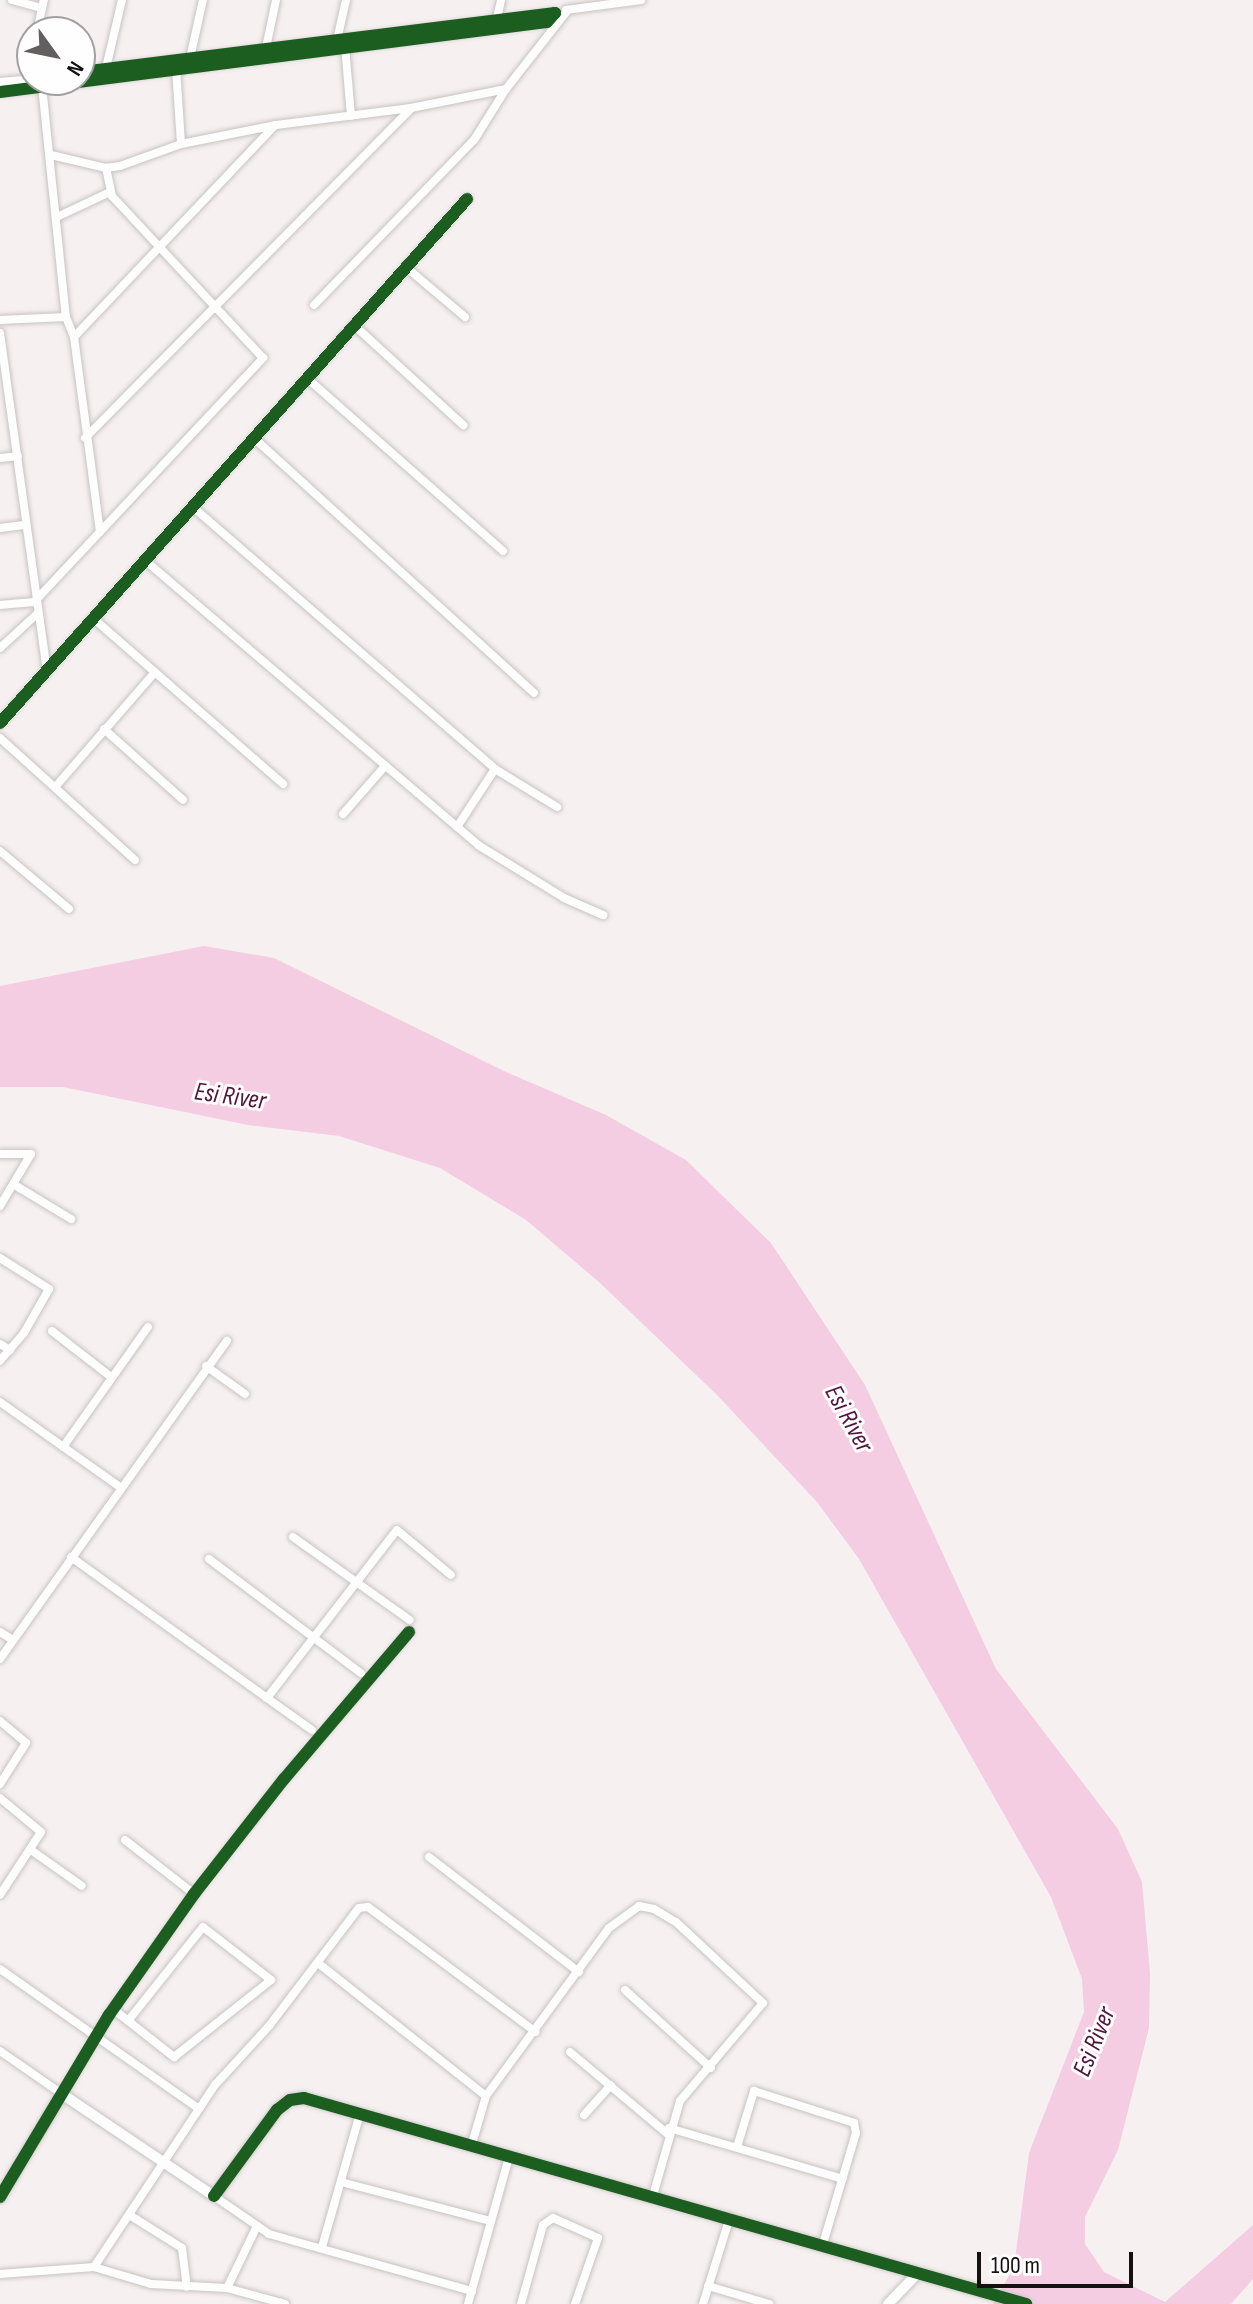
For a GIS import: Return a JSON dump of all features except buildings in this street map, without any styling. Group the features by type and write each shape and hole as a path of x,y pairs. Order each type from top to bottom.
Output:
{"street":[{"path":"12,0 43,4"},
{"path":"106,68 122,0"},
{"path":"190,58 203,0"},
{"path":"266,48 276,0"},
{"path":"337,40 346,0"},
{"path":"497,18 501,0"},
{"path":"96,70 555,13 587,4 641,0"},
{"path":"314,305 448,171 506,89 568,10"},
{"path":"96,79 547,22 555,13"},
{"path":"345,46 351,116"},
{"path":"176,68 181,144"},
{"path":"51,155 106,168 181,144 276,125 411,108 506,89"},
{"path":"43,96 59,216 66,317 74,337 85,438 100,531"},
{"path":"85,438 214,304 411,108"},
{"path":"74,337 276,125"},
{"path":"0,605 34,602 263,358 110,192 106,168"},
{"path":"59,216 110,192"},
{"path":"0,723 147,562 467,199"},
{"path":"407,268 465,317"},
{"path":"0,320 66,317"},
{"path":"355,326 463,425"},
{"path":"0,333 18,456 34,602 47,672"},
{"path":"308,379 503,551"},
{"path":"255,439 534,693"},
{"path":"0,458 18,456"},
{"path":"194,508 495,769 557,807"},
{"path":"0,528 26,525"},
{"path":"147,562 457,827 553,891 603,915"},
{"path":"0,648 37,614"},
{"path":"94,619 283,784"},
{"path":"56,786 155,672"},
{"path":"104,729 183,800"},
{"path":"0,738 135,860"},
{"path":"343,814 385,766"},
{"path":"457,827 495,769"},
{"path":"0,851 69,909"},
{"path":"0,1154 31,1154 0,1206"},
{"path":"13,1184 71,1219"},
{"path":"0,1258 49,1289 0,1361"},
{"path":"63,1447 148,1327"},
{"path":"52,1331 111,1377"},
{"path":"0,1659 206,1366 227,1341"},
{"path":"0,1344 10,1350"},
{"path":"206,1366 245,1394"},
{"path":"0,1402 120,1487"},
{"path":"267,1698 397,1530 451,1575"},
{"path":"293,1537 410,1620"},
{"path":"71,1557 312,1730"},
{"path":"209,1559 361,1673"},
{"path":"0,1632 13,1640"},
{"path":"0,2197 113,2009 194,1894 284,1779 409,1632"},
{"path":"0,1721 26,1743 0,1784"},
{"path":"0,1798 41,1832 0,1895"},
{"path":"125,1840 194,1894"},
{"path":"31,1850 82,1886"},
{"path":"429,1857 579,1972"},
{"path":"471,2147 486,2096 621,1914 639,1906 676,1922 763,2003 680,2101 653,2196"},
{"path":"94,2267 166,2165 199,2109 318,1963 352,1914 368,1907 536,2032"},
{"path":"113,2009 128,2021 174,2057 271,1980 203,1927 128,2021"},
{"path":"318,1963 486,2096"},
{"path":"0,1969 199,2109"},
{"path":"625,1990 711,2068"},
{"path":"0,2051 214,2196 256,2228 472,2291"},
{"path":"570,2052 669,2131 737,2147 843,2179"},
{"path":"584,2115 611,2085"},
{"path":"737,2147 754,2091 854,2123 843,2179 823,2244"},
{"path":"214,2196 290,2100 304,2098 471,2147 731,2216 929,2279 1026,2304"},
{"path":"322,2247 360,2114"},
{"path":"468,2304 509,2157"},
{"path":"341,2182 491,2221"},
{"path":"131,2216 182,2248 187,2287"},
{"path":"703,2304 731,2216"},
{"path":"521,2304 543,2225 553,2218 598,2238 575,2304"},
{"path":"227,2288 256,2228"},
{"path":"0,2274 94,2267 151,2284 227,2288 285,2304"},
{"path":"888,2304 917,2274"},
{"path":"708,2286 769,2304"}],"water":[{"name":"Esi River","path":"204,946 274,958 506,1072 606,1115 686,1160 771,1243 865,1385 996,1669 1118,1829 1142,1882 1150,1973 1149,2028 1118,2150 1085,2217 1085,2244 1104,2272 1165,2302 1253,2225 1253,2279 1231,2304 993,2304 1014,2267 1029,2153 1084,2012 1082,1979 1051,1897 859,1559 817,1502 717,1395 600,1283 526,1220 440,1168 339,1136 248,1125 63,1087 0,1087 0,986"}],"cycle path":[{"path":"96,70 555,13 547,22 96,80"},
{"path":"0,92 16,90"},
{"path":"0,723 467,199"},
{"path":"0,2197 109,2015 194,1894 284,1779 409,1632"},
{"path":"214,2196 277,2110 290,2100 304,2098 1026,2304"}]}
